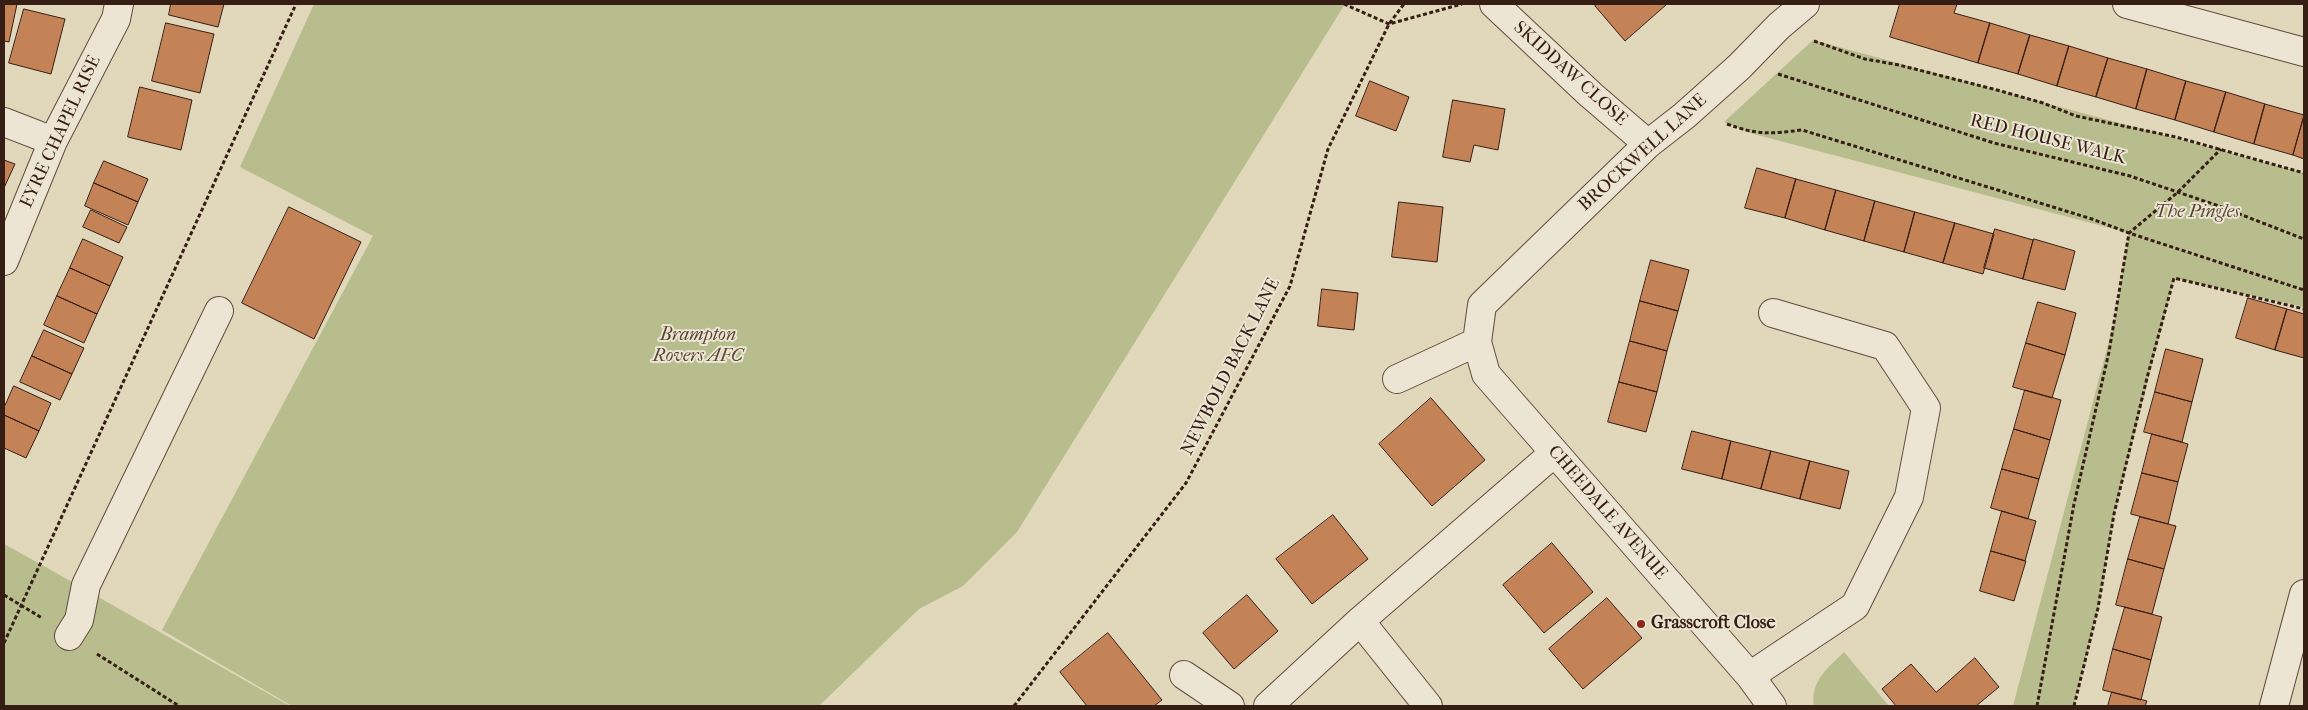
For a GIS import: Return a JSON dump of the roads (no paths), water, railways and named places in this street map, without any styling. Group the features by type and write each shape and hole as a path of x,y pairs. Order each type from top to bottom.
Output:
{"street":[{"name":"EYRE CHAPEL RISE","path":"4,261 53,141 116,19 119,4"},
{"name":"SKIDDAW CLOSE","path":"1494,4 1591,95 1648,144"},
{"name":"BROCKWELL LANE","path":"1482,305 1648,144 1684,116 1739,67 1779,26 1805,4"},
{"path":"2127,4 2304,52"},
{"path":"4,122 53,141"},
{"name":"CHEEDALE AVENUE","path":"1482,305 1477,342 1486,374 1750,676 1772,706"},
{"path":"69,636 78,620 86,585 219,311"},
{"path":"1750,676 1855,606 1909,497 1926,408 1885,346 1773,313"},
{"path":"1397,379 1477,342"},
{"path":"1268,706 1360,621 1554,453"},
{"path":"2274,706 2295,660 2304,594"},
{"path":"1360,621 1428,706"},
{"path":"1184,676 1230,706"}],"place":[{"name":"Grasscroft Close","path":"1641,624"}],"park label":[{"name":"The Pingles","path":"2197,213"},
{"name":"Brampton Rovers AFC","path":"698,346"}]}
